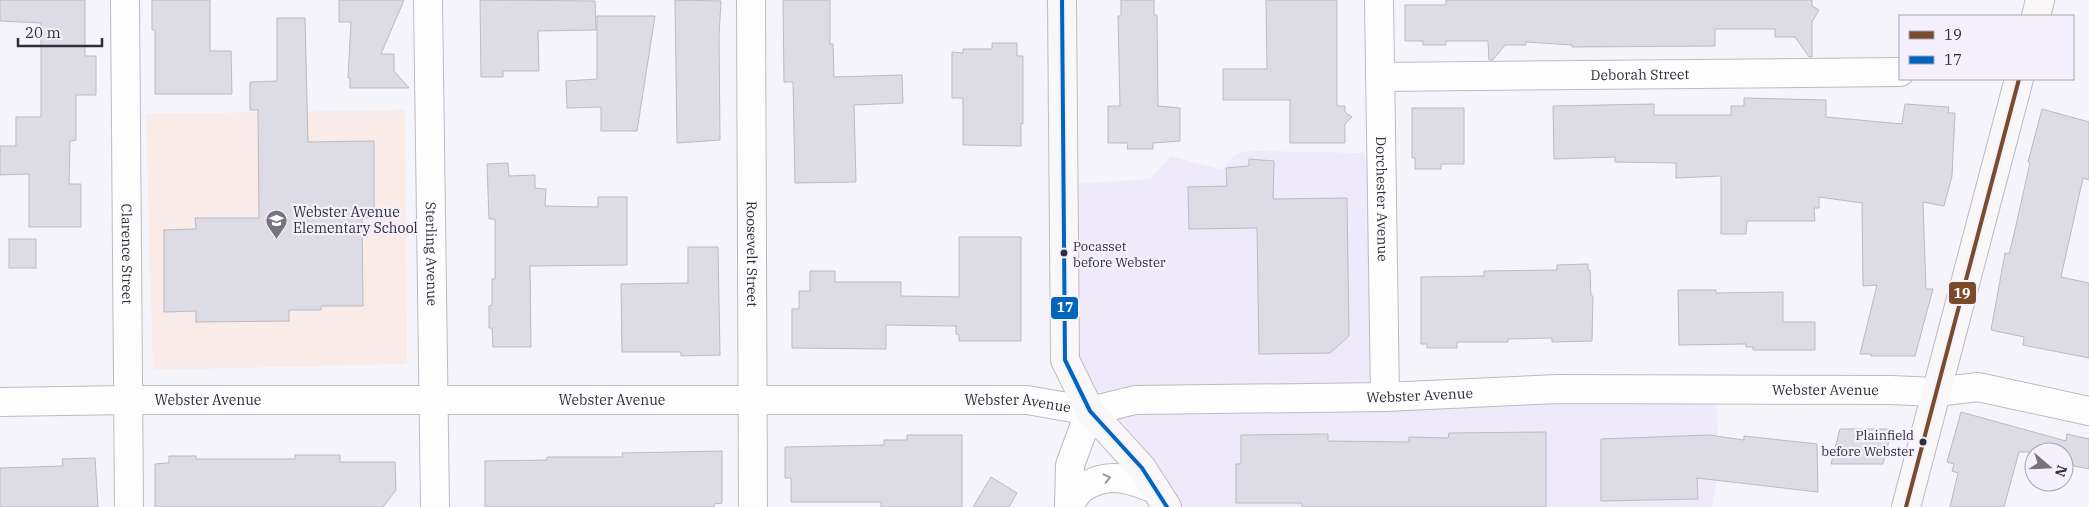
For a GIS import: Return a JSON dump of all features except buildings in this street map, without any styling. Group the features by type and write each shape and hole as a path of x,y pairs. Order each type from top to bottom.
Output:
{"main road":[{"path":"1062,0 1065,360 1090,411 1142,468 1161,498"},
{"path":"2036,15 2040,0"},
{"path":"1906,507 2019,80"}],"street":[{"name":"Clarence Street","path":"125,0 129,507"},
{"name":"Sterling Avenue","path":"428,0 435,507"},
{"name":"Roosevelt Street","path":"751,0 753,507"},
{"name":"Dorchester Avenue","path":"1379,0 1385,397"},
{"name":"Deborah Street","path":"1380,77 1899,72"},
{"name":"Webster Avenue","path":"0,402 128,400 754,402 1027,400 1090,411 1136,400 1385,397 1558,389 1891,390 1936,392 1978,387 2089,411"},
{"path":"1069,506 1070,465 1090,411"},
{"path":"1069,506 1083,487 1116,476 1161,498"}],"shaded area":[{"name":"Webster Avenue Elementary School","path":"405,110 407,364 153,370 146,114"},
{"path":"1252,151 1364,153 1367,169 1371,392 1716,396 1719,464 1712,507 1156,507 1069,399 1072,184 1150,179 1171,156 1222,170 1235,154"}],"transit line":[{"name":"17","path":"1062,0 1065,360 1090,411 1142,468 1167,507"},
{"name":"19","path":"1906,507 2019,80"}],"place":[{"name":"Webster Avenue Elementary School","path":"277,239"},
{"name":"Pocasset before Webster","path":"1064,253"},
{"name":"Plainfield before Webster","path":"1923,442"}]}
